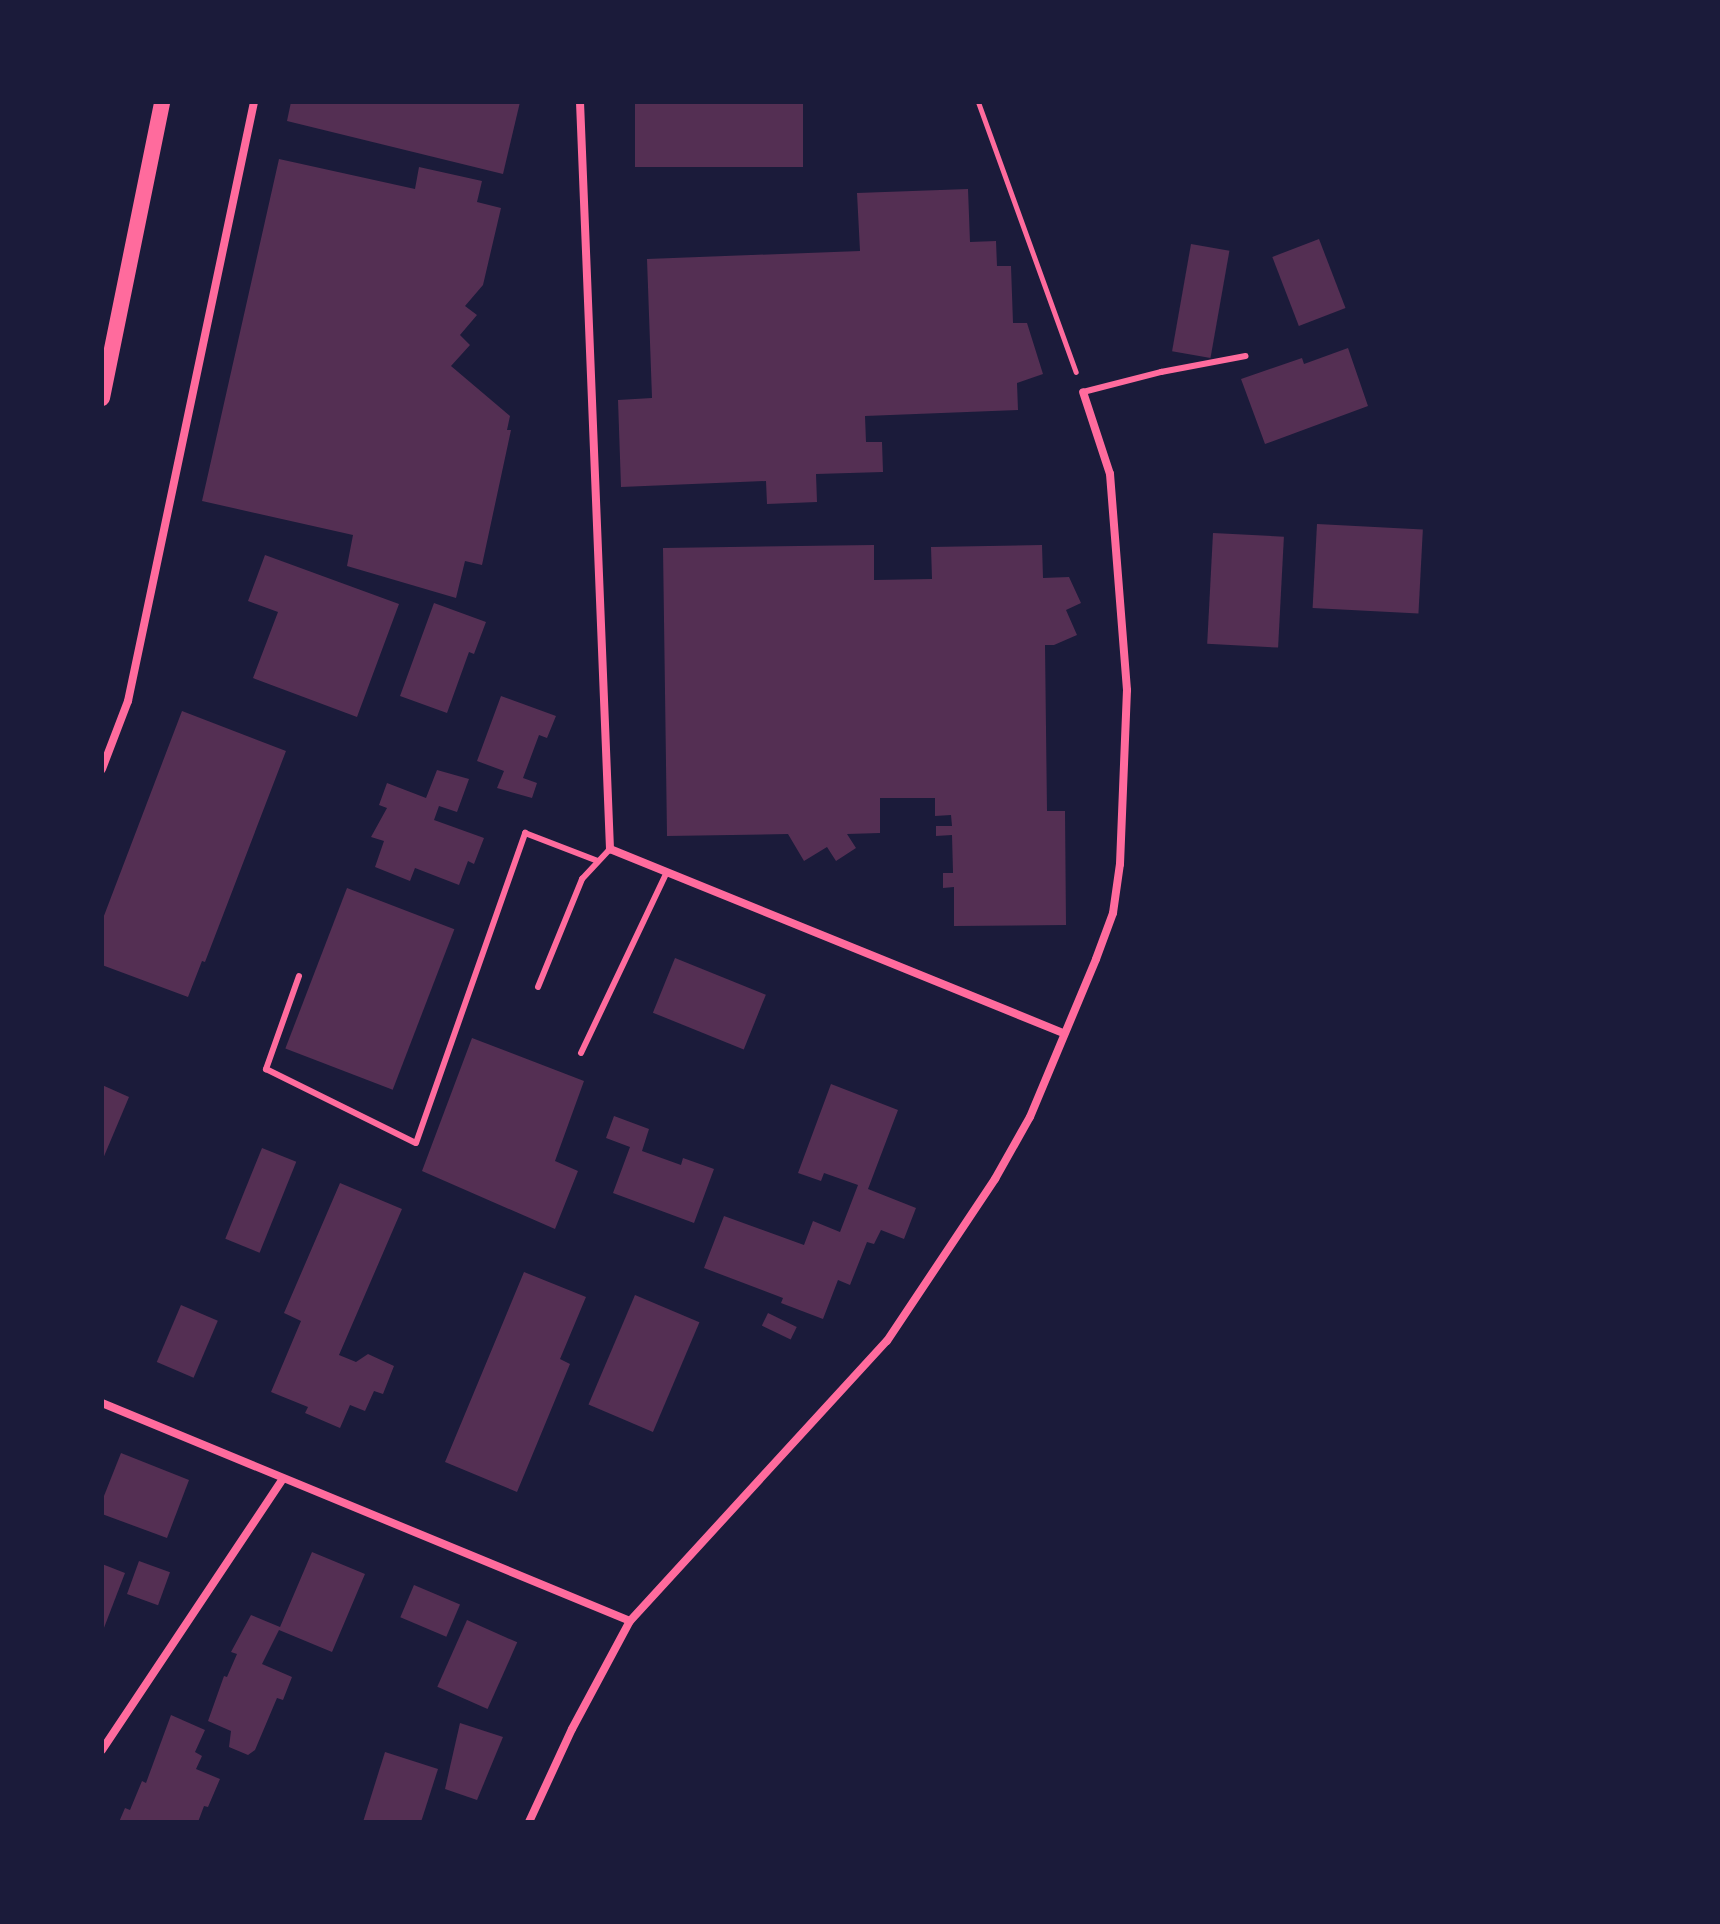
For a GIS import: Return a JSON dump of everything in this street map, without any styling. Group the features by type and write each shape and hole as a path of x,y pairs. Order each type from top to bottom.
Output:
{"main road":[{"path":"102,398 162,102"}],"street":[{"path":"102,769 128,701 254,102"},
{"path":"580,102 610,849 1064,1033"},
{"path":"529,1822 572,1729 630,1621 887,1341 995,1179 1030,1117 1113,913 1120,864 1127,690 1110,474 1083,392"},
{"path":"102,1403 630,1621"},
{"path":"102,1750 283,1479"}],"lane":[{"path":"1083,392 1161,372 1246,356"},
{"path":"299,976 266,1069 416,1143 525,833 598,861"},
{"path":"538,987 582,879 610,849"},
{"path":"581,1053 667,872"}],"path":[{"path":"978,102 1083,392"}],"building":[{"path":"291,102 520,102 503,174 287,121"},
{"path":"635,102 803,102 803,167 635,167"},
{"path":"279,159 415,189 419,167 482,181 477,202 501,208 483,285 465,306 477,315 460,335 470,345 451,366 510,416 507,430 511,430 482,565 465,561 456,598 347,566 353,535 202,501"},
{"path":"968,189 970,242 996,241 997,266 1011,266 1013,323 1027,323 1043,374 1017,383 1018,410 865,416 866,442 882,442 883,472 816,474 817,502 767,504 766,481 621,487 618,400 652,398 647,259 860,251 857,193"},
{"path":"1319,239 1346,308 1299,326 1272,257"},
{"path":"1191,244 1229,251 1210,358 1172,351"},
{"path":"1348,348 1368,406 1265,444 1241,379 1302,358 1304,364"},
{"path":"1317,524 1423,530 1418,613 1313,608"},
{"path":"1213,533 1284,537 1278,648 1207,644"},
{"path":"874,545 874,580 932,579 931,547 1042,545 1043,578 1069,577 1081,603 1066,610 1077,635 1054,645 1045,645 1047,811 1065,811 1066,925 954,926 954,887 943,888 943,873 953,873 952,835 936,836 936,826 952,826 951,815 935,816 935,798 880,798 880,833 847,834 856,848 836,861 827,847 804,861 788,834 667,836 663,548"},
{"path":"265,555 399,604 357,717 253,678 278,612 248,601"},
{"path":"434,603 486,622 474,654 469,652 447,713 400,696"},
{"path":"501,696 556,716 547,738 539,735 523,778 537,783 532,798 497,788 504,771 477,761"},
{"path":"182,711 286,751 205,962 202,961 188,997 102,965 102,921"},
{"path":"437,770 469,779 457,812 439,806 434,820 484,838 474,864 468,861 459,885 415,868 410,881 375,867 384,841 371,837 387,808 379,805 387,783 426,798"},
{"path":"347,888 454,929 393,1090 285,1049"},
{"path":"675,958 766,995 744,1049 653,1013"},
{"path":"472,1038 584,1081 555,1161 578,1171 555,1229 422,1171"},
{"path":"831,1084 898,1110 868,1189 916,1208 904,1239 881,1230 874,1244 867,1242 850,1285 838,1280 823,1319 781,1303 783,1298 704,1268 724,1216 804,1245 813,1221 840,1232 858,1185 824,1173 821,1181 798,1173"},
{"path":"102,1085 129,1097 102,1161"},
{"path":"614,1116 649,1129 642,1151 681,1165 683,1158 714,1169 694,1223 613,1193 630,1147 606,1138"},
{"path":"262,1148 296,1162 260,1253 225,1239"},
{"path":"340,1183 402,1209 339,1355 356,1362 368,1354 394,1366 383,1394 374,1391 365,1411 350,1405 340,1428 305,1413 308,1407 271,1392 301,1321 284,1313"},
{"path":"524,1272 586,1297 560,1359 570,1364 517,1492 445,1462"},
{"path":"635,1295 699,1322 653,1432 589,1405"},
{"path":"181,1305 218,1321 194,1378 157,1362"},
{"path":"768,1313 797,1327 791,1340 762,1326"},
{"path":"121,1453 189,1480 167,1538 102,1514 102,1501"},
{"path":"312,1552 365,1574 332,1652 279,1630 262,1664 292,1677 283,1700 277,1698 255,1750 248,1755 229,1747 231,1731 208,1721 224,1676 227,1677 237,1654 231,1652 251,1615 280,1627"},
{"path":"139,1561 170,1572 158,1605 127,1594"},
{"path":"102,1564 125,1573 102,1633"},
{"path":"414,1585 460,1605 446,1637 400,1617"},
{"path":"467,1620 517,1642 488,1709 437,1687"},
{"path":"171,1715 205,1730 195,1752 202,1756 196,1769 220,1779 208,1807 204,1806 198,1822 119,1822 125,1808 130,1810 142,1781 146,1783"},
{"path":"460,1723 503,1737 477,1800 445,1789"},
{"path":"385,1752 438,1769 421,1822 363,1822"}]}
